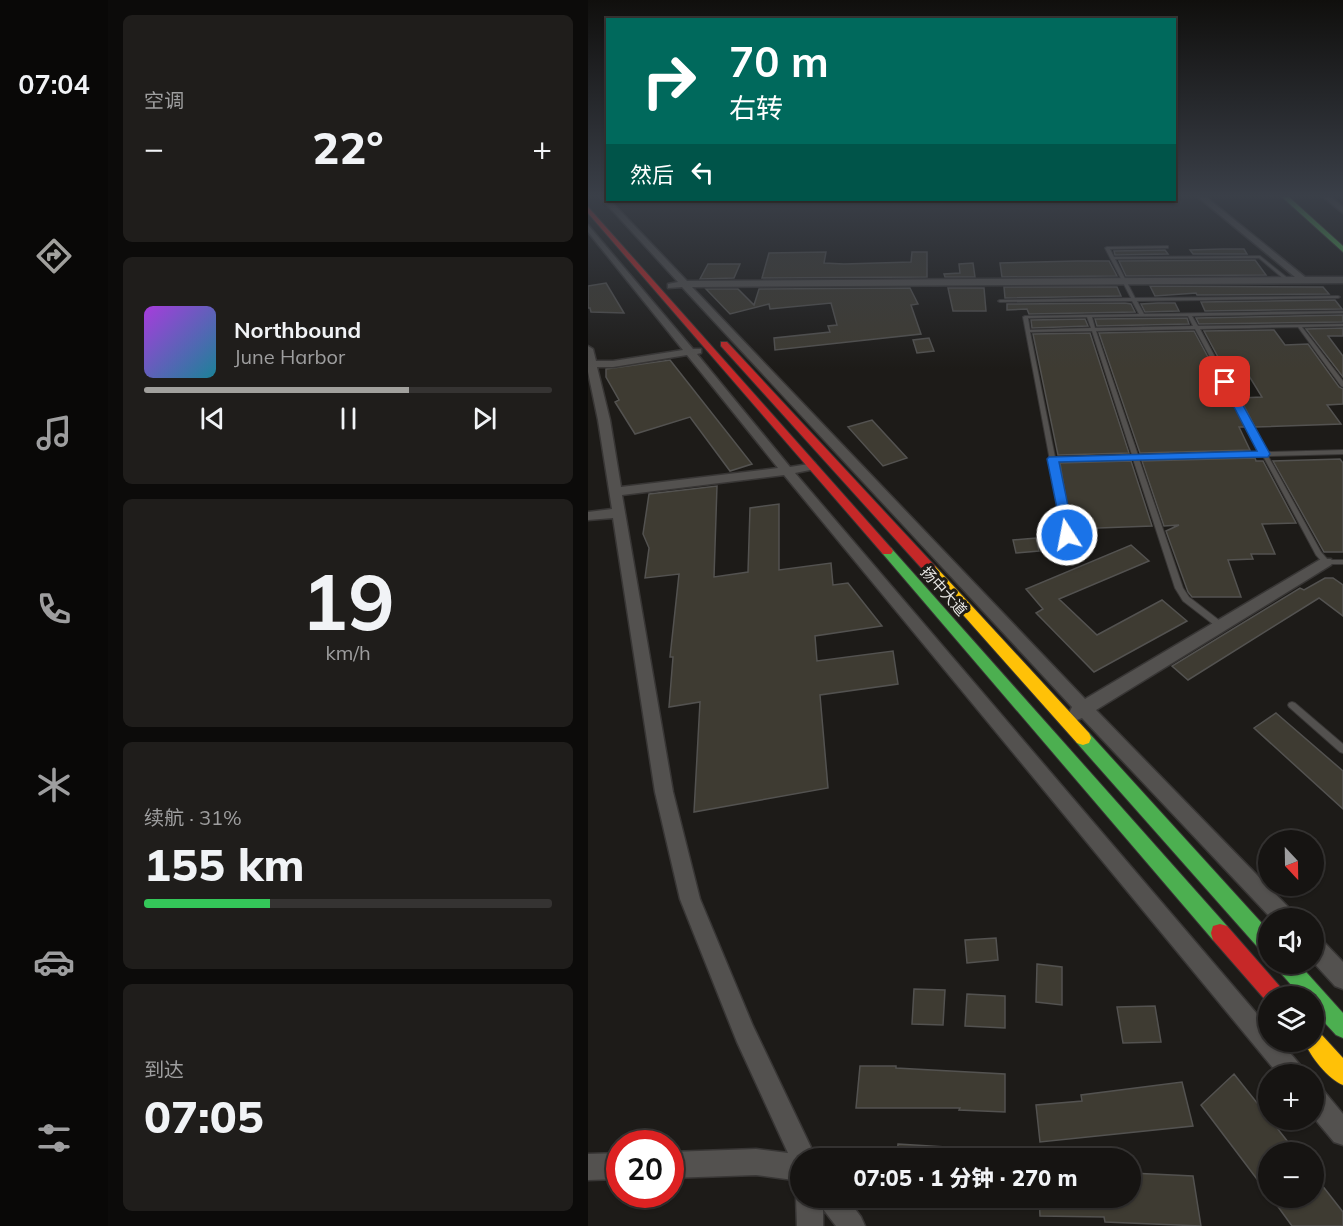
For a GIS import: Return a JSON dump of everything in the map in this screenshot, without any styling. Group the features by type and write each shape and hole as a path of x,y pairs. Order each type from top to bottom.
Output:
{"main road":[{"name":"扬中大道","path":"627,254 1266,986"},
{"name":"扬中大道","path":"647,254 678,285 725,344 1258,933"},
{"path":"657,289 678,285"},
{"path":"708,348 725,344"},
{"path":"811,466 830,459"},
{"path":"949,621 969,611"},
{"path":"1295,974 1343,1028"},
{"path":"1324,1052 1343,1074"}],"street":[{"path":"610,254 787,471 1285,1064"},
{"path":"652,254 678,285 1275,908"},
{"path":"1271,254 1303,280"},
{"path":"678,285 1343,280"},
{"path":"708,348 613,364 589,359 604,420 664,792 690,899 746,1034 798,1148"},
{"path":"615,492 787,471 811,466"},
{"path":"588,516 619,513"},
{"path":"1045,732 1326,562"},
{"path":"1324,958 1343,978"},
{"path":"1324,1111 1343,1133"},
{"path":"684,1165 756,1162 790,1166"},
{"path":"588,1167 606,1166"},
{"path":"809,1208 810,1226"},
{"path":"838,1208 852,1226"}],"lane":[{"path":"1110,254 1142,315"},
{"path":"1112,258 1260,257 1288,280"},
{"path":"1000,300 1338,297"},
{"path":"1067,535 1025,317 1343,312"},
{"path":"1189,314 1318,554 1326,562 1343,562"},
{"path":"1089,316 1179,588 1186,599 1221,626"},
{"path":"1299,326 1343,385"},
{"path":"1028,331 1343,326"},
{"path":"1053,459 1343,453"},
{"path":"1292,705 1343,749"}],"building":[{"path":"769,254 826,254 824,263 844,264 911,262 912,254 927,254 927,277 762,278"},
{"path":"1255,260 1266,275 1126,276 1119,261"},
{"path":"1109,261 1117,276 1002,277 1000,263"},
{"path":"973,263 975,277 945,277 944,274 960,273 959,264"},
{"path":"708,264 740,264 734,278 700,279"},
{"path":"606,283 624,313 591,312 588,308 588,286"},
{"path":"1150,286 1323,287 1329,294 1197,295 1196,293 1155,296"},
{"path":"1004,287 1117,287 1121,296 1005,298"},
{"path":"910,288 918,304 911,305 921,334 775,350 774,338 830,332 828,326 837,325 831,303 770,309 769,304 730,314 706,289 738,289 754,305 759,289"},
{"path":"948,288 984,288 986,311 953,311"},
{"path":"1335,300 1342,309 1205,311 1201,302"},
{"path":"1175,303 1179,311 1145,312 1141,304"},
{"path":"1007,304 1131,304 1135,312 1029,314 1027,309 1007,310"},
{"path":"1343,315 1343,322 1199,324 1196,318"},
{"path":"1187,318 1189,324 1097,326 1095,319"},
{"path":"1085,319 1088,326 1032,328 1031,320"},
{"path":"1343,328 1343,336 1328,336 1343,356 1343,377 1306,329"},
{"path":"1274,330 1285,345 1308,344 1339,387 1343,389 1343,404 1327,405 1341,424 1255,427 1240,398 1262,397 1246,371 1225,370 1204,331"},
{"path":"1194,331 1215,370 1209,370 1222,398 1230,398 1245,427 1239,427 1250,450 1140,453 1099,333"},
{"path":"1090,333 1129,453 1058,455 1033,334"},
{"path":"929,338 934,351 917,353 913,340"},
{"path":"670,360 752,464 730,471 690,417 635,434 615,402 619,400 606,377 606,369"},
{"path":"872,420 907,458 883,466 848,427"},
{"path":"1255,458 1256,461 1263,461 1296,523 1262,524 1275,554 1251,554 1253,559 1228,560 1241,597 1192,597 1188,592 1166,531 1179,525 1164,526 1142,461"},
{"path":"1340,459 1343,463 1343,552 1324,552 1273,461"},
{"path":"1131,461 1152,526 1071,529 1060,463"},
{"path":"717,486 714,577 748,572 750,508 779,504 779,570 831,563 833,585 848,583 882,626 815,636 817,661 893,651 898,684 820,695 828,788 694,812 700,702 669,707 673,657 670,657 679,574 645,578 649,548 643,534 649,494"},
{"path":"1036,538 1039,551 1016,553 1013,540"},
{"path":"1131,545 1149,561 1059,599 1097,635 1162,600 1187,621 1094,672 1036,613 1043,609 1026,589"},
{"path":"1325,578 1333,578 1343,585 1343,616 1319,598 1188,680 1172,666 1300,588 1304,590"},
{"path":"1276,713 1343,771 1343,809 1254,728"},
{"path":"996,938 998,960 967,963 965,940"},
{"path":"1037,964 1062,967 1062,1005 1036,1002"},
{"path":"914,989 945,990 943,1025 912,1024"},
{"path":"967,994 1005,996 1005,1028 965,1026"},
{"path":"1155,1006 1161,1042 1123,1043 1117,1007"},
{"path":"860,1066 896,1066 896,1068 1005,1074 1005,1112 959,1110 960,1108 856,1108"},
{"path":"1234,1074 1258,1104 1258,1130 1279,1130 1288,1142 1258,1142 1258,1180 1201,1105"},
{"path":"1182,1082 1193,1126 1040,1142 1036,1105 1082,1101 1081,1095"},
{"path":"898,1144 962,1148 898,1148"},
{"path":"1141,1173 1193,1176 1201,1226 1105,1222 1104,1217 1040,1216 1040,1208 1141,1208"},
{"path":"1324,1188 1343,1212 1343,1226 1292,1226 1279,1208 1324,1208"}],"traffic: fast":[{"path":"887,551 1220,933"},
{"path":"1083,738 1258,933"},
{"path":"1295,974 1343,1028"}],"traffic: slow":[{"path":"930,569 1083,738"},
{"path":"1324,1052 1343,1074"}],"traffic: jam":[{"path":"628,254 887,551"},
{"path":"724,344 930,569"},
{"path":"1220,933 1266,986"}],"route":[{"path":"1067,535 1053,459 1264,454 1225,382"}]}
